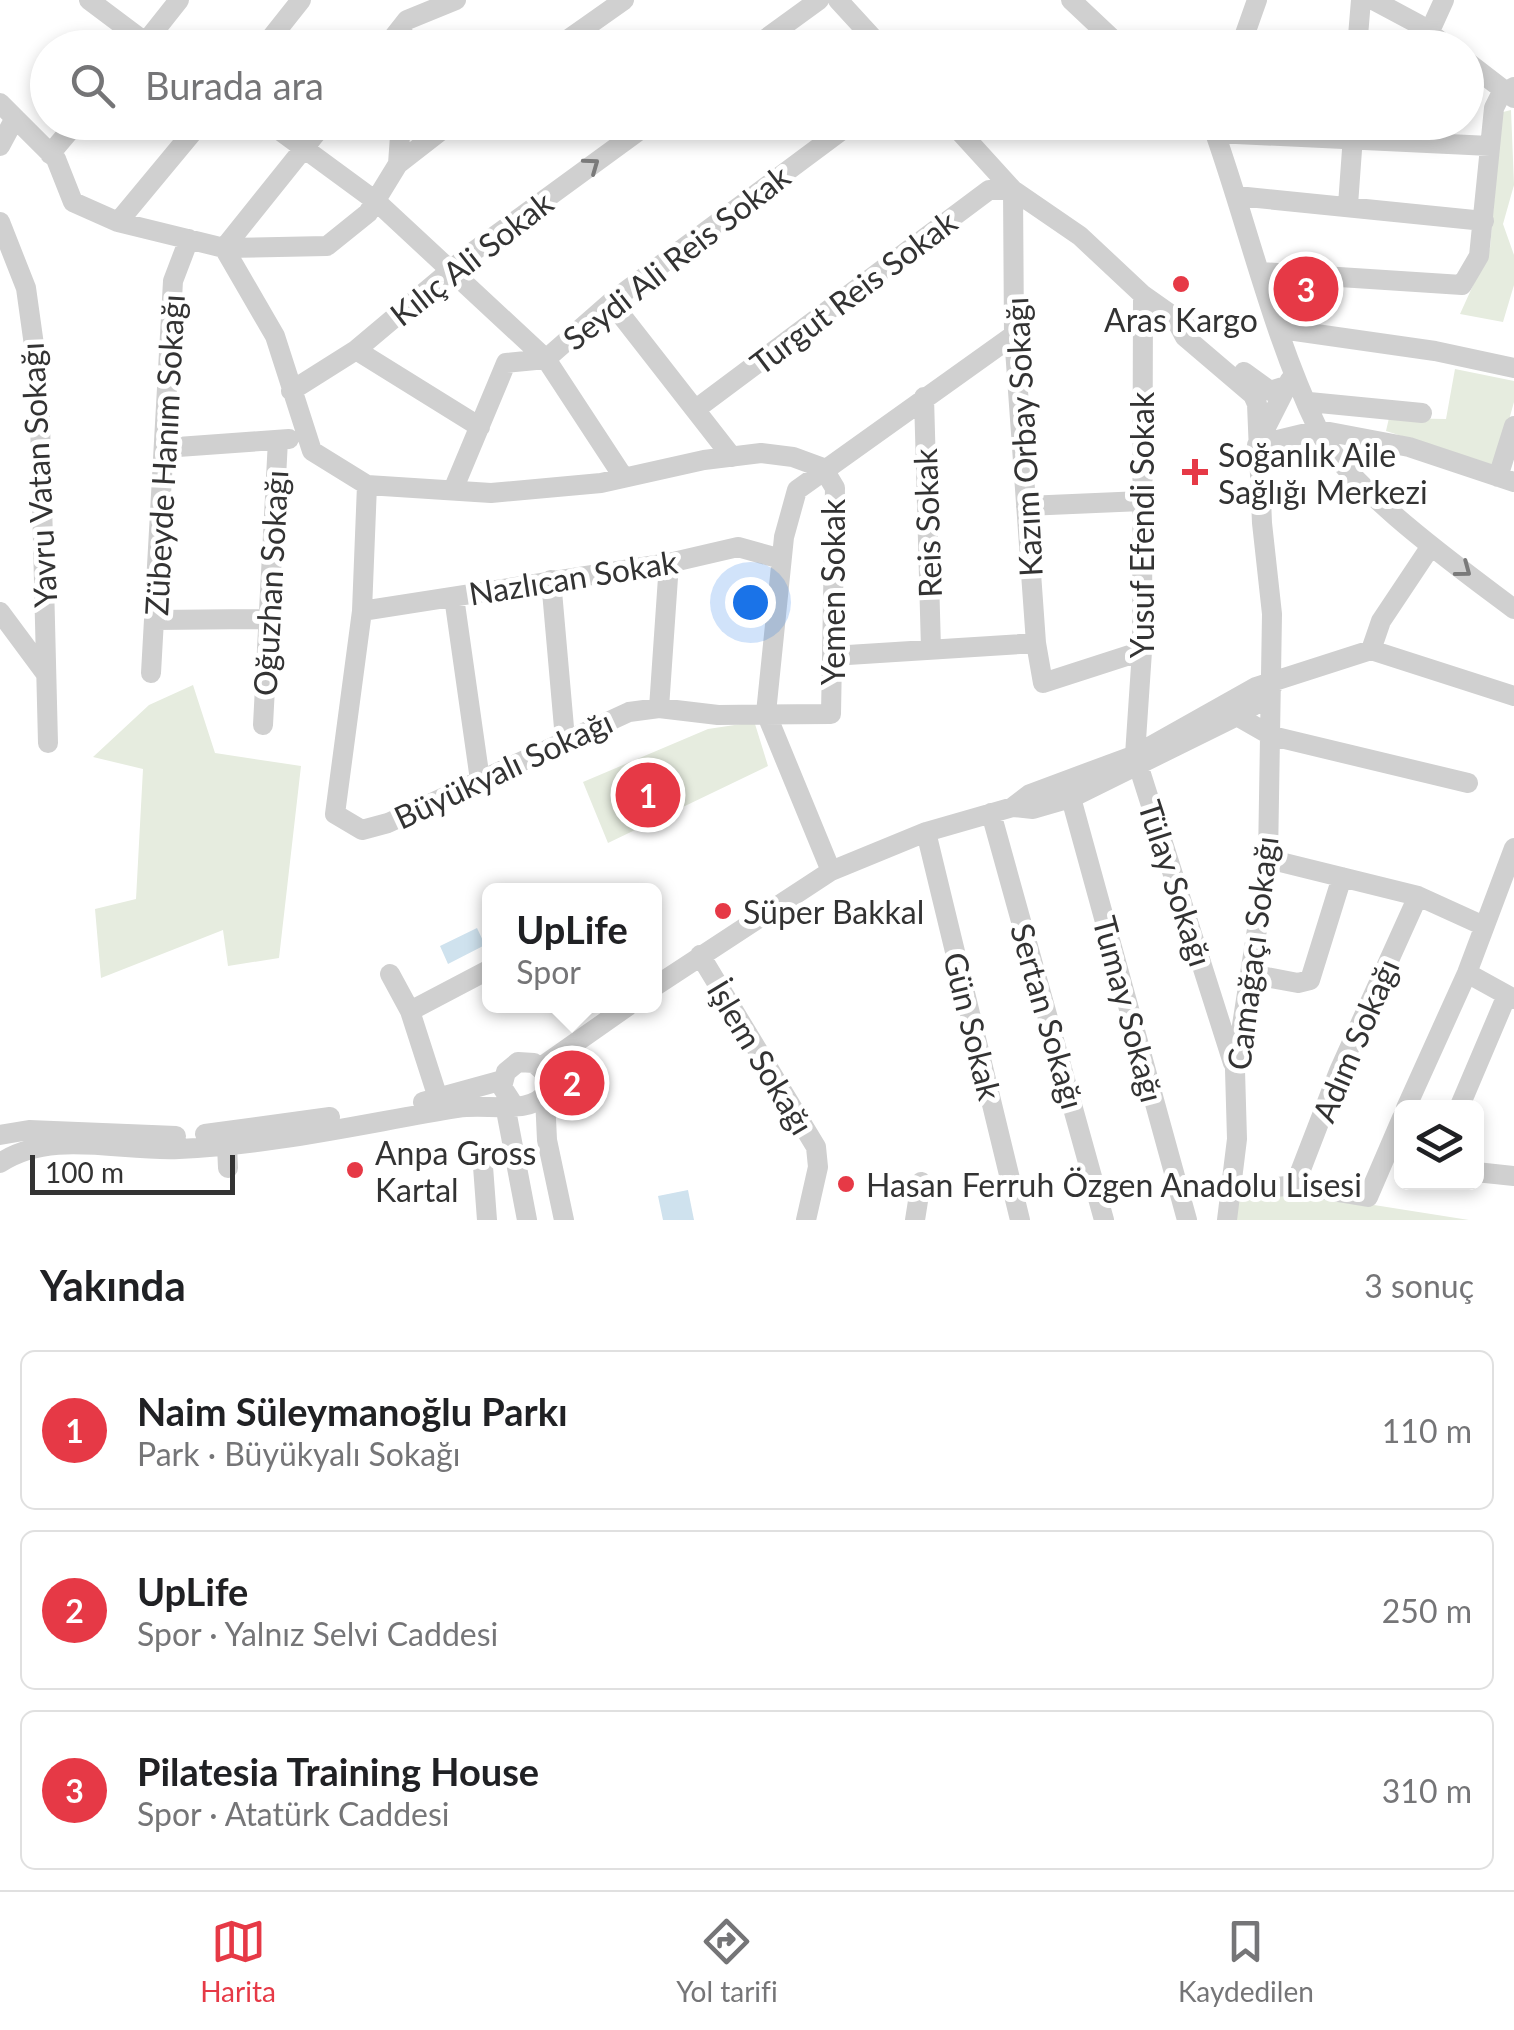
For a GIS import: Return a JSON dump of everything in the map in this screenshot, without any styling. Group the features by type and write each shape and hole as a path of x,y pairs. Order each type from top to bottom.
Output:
{"street":[{"path":"89,0 127,30"},
{"path":"158,30 179,0"},
{"path":"277,30 301,0"},
{"path":"582,30 624,0"},
{"path":"778,30 819,0"},
{"path":"838,0 866,30"},
{"path":"1071,0 1103,30"},
{"path":"1246,30 1257,0"},
{"path":"1358,30 1361,0"},
{"path":"1373,0 1410,30"},
{"path":"1428,30 1444,0"},
{"path":"398,30 406,20 453,1"},
{"path":"406,20 406,30"},
{"path":"1484,73 1513,93"},
{"path":"1262,272 1462,285 1479,256 1494,108 1501,94 1513,93"},
{"path":"0,146 8,110"},
{"path":"8,110 30,133"},
{"path":"37,140 50,154 73,202 118,222 224,248 327,246 377,202 398,164 429,140"},
{"path":"50,154 62,140"},
{"path":"118,222 186,140"},
{"path":"293,140 377,202 546,359 624,478"},
{"path":"224,248 310,140"},
{"path":"398,164 399,140"},
{"name":"Kılıç Ali Sokak","path":"291,392 356,350 452,269 626,140"},
{"name":"Seydi Ali Reis Sokak","path":"453,490 506,363 546,359 612,302 829,140"},
{"path":"967,140 1013,190 1080,236 1143,295 1262,386 1278,392 1291,376"},
{"path":"1216,140 1281,329 1291,376 1309,402 1319,430 1359,479 1431,546 1514,609"},
{"path":"1348,205 1352,140"},
{"path":"1431,140 1490,146"},
{"name":"Turgut Reis Sokak","path":"696,409 989,190 1013,190"},
{"name":"Kazım Orbay Sokağı","path":"1013,190 1014,335 1036,644 1043,683 1142,652"},
{"path":"1236,196 1484,221"},
{"name":"Yavru Vatan Sokağı","path":"0,222 26,288 40,381 48,743"},
{"name":"Zübeyde Hanım Sokağı","path":"152,673 173,282 189,239"},
{"path":"224,248 276,336 312,451 366,485 491,492 624,478 732,456 777,455 823,468"},
{"name":"Yusuf Efendi Sokak","path":"1137,761 1142,652 1143,295"},
{"path":"612,302 732,456"},
{"name":"Camağaçı Sokağı","path":"1177,322 1185,336 1253,395 1273,685 1268,859 1235,1070 1232,1192 1227,1220"},
{"path":"1281,329 1435,351 1514,368"},
{"path":"831,872 766,713 782,558 797,490 1014,335"},
{"path":"356,350 480,427"},
{"path":"1257,445 1291,376"},
{"name":"Reis Sokak","path":"924,397 930,649"},
{"path":"1309,402 1422,413"},
{"path":"1257,445 1319,430 1409,447 1506,479 1514,426"},
{"path":"164,448 278,440 305,433"},
{"name":"Oğuzhan Sokağı","path":"263,725 278,440"},
{"name":"Yemen Sokak","path":"766,713 831,714 835,488 823,468"},
{"name":"Büyükyalı Sokağı","path":"366,485 362,611 335,814 362,830 388,823 629,712 660,708 718,714 766,713"},
{"path":"1026,506 1142,502"},
{"path":"1371,650 1380,621 1431,546"},
{"name":"Nazlıcan Sokak","path":"362,611 669,563 738,547 782,558"},
{"path":"660,708 669,563"},
{"path":"550,580 565,740"},
{"path":"454,597 480,780"},
{"path":"0,612 46,674"},
{"path":"154,620 268,619"},
{"path":"832,656 1036,644"},
{"path":"662,981 831,872 926,832 991,812 1013,807 1032,809 1071,798 1256,687 1273,685 1333,659 1371,650 1514,696"},
{"path":"1013,807 1030,794 1137,761 1237,716 1264,699 1273,685"},
{"path":"1237,716 1272,736 1468,783"},
{"name":"Tülay Sokağı","path":"1137,761 1235,1070"},
{"name":"Tumay Sokağı","path":"1071,798 1187,1220"},
{"name":"Sertan Sokağı","path":"991,812 1104,1220"},
{"name":"Gün Sokak","path":"926,832 1020,1220"},
{"path":"1410,1100 1466,973 1514,848"},
{"path":"1268,859 1418,896 1484,926"},
{"path":"1250,974 1298,983 1310,980 1342,877"},
{"name":"Adım Sokağı","path":"1295,1185 1338,1071 1418,896"},
{"name":"İşlem Sokağı","path":"700,955 816,1148 818,1167 806,1220"},
{"path":"410,1010 482,972"},
{"path":"1463,1100 1511,997 1466,973"},
{"path":"390,974 410,1010 438,1098"},
{"path":"541,1068 618,1013"},
{"path":"0,1135 30,1130 195,1135 438,1098 502,1080 518,1062 541,1068 548,1081 522,1103 461,1107 226,1145 161,1150 34,1146 0,1164"},
{"path":"502,1080 504,1094 522,1103 548,1140 564,1220"},
{"path":"522,1103 527,1220"},
{"path":"1232,1192 1295,1185 1368,1197 1394,1137"},
{"path":"226,1145 228,1168"},
{"path":"482,1154 487,1220"},
{"path":"1484,1173 1514,1176"},
{"path":"914,1220 921,1182"}],"shaded area":[{"path":"1511,110 1514,185 1503,224 1514,255 1514,285 1503,322 1460,314 1490,248 1501,120 1503,112"},
{"path":"1455,369 1514,381 1514,402 1496,466 1386,431 1389,418 1446,419"},
{"path":"193,685 215,753 301,766 279,958 228,966 223,930 101,978 95,909 136,899 143,769 93,757 149,705"},
{"path":"755,724 768,766 608,843 583,782 708,729"},
{"path":"1298,1193 1469,1220 1235,1220 1239,1200"}],"water":[{"path":"477,928 482,939 482,947 448,964 440,946"},
{"path":"688,1190 694,1220 663,1220 658,1196"}],"place":[{"name":"Aras Kargo","path":"1181,284"},
{"name":"Pilatesia Training House","path":"1306,289"},
{"name":"Soğanlık Aile Sağlığı Merkezi","path":"1195,472"},
{"name":"Naim Süleymanoğlu Parkı","path":"648,795"},
{"name":"Süper Bakkal","path":"723,911"},
{"name":"UpLife","path":"572,1083"},
{"name":"Anpa Gross Kartal","path":"355,1170"},
{"name":"Hasan Ferruh Özgen Anadolu Lisesi","path":"846,1184"}]}
